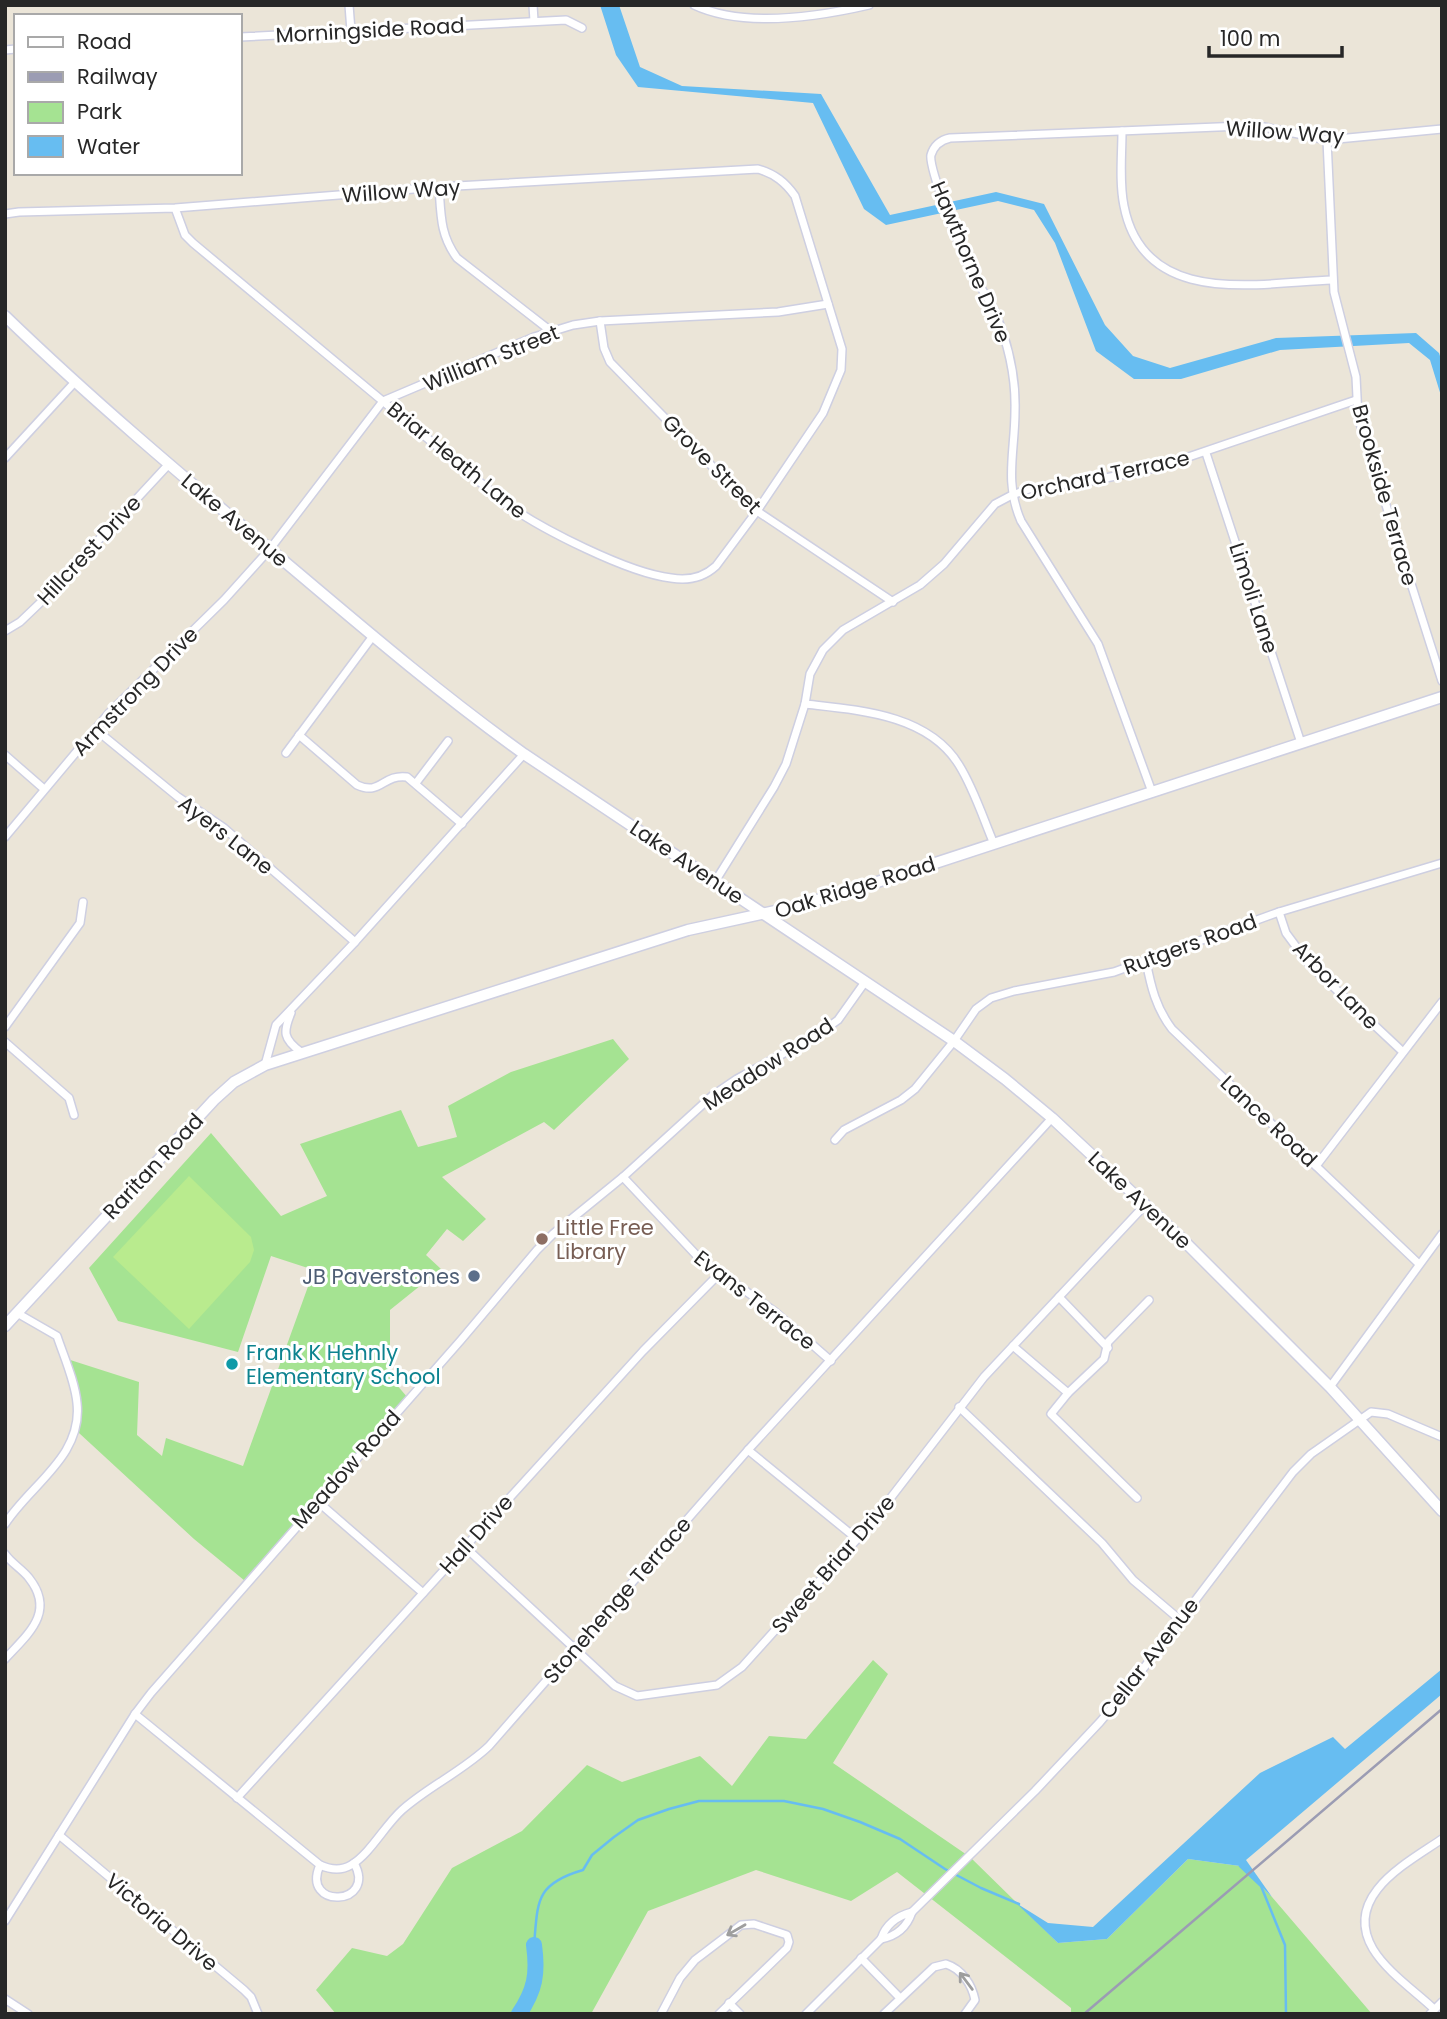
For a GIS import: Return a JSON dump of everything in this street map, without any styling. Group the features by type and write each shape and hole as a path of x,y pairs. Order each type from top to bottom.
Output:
{"main road":[{"name":"Lake Avenue","path":"5,317 74,383 168,465 464,711 524,754 954,1041 1052,1118 1146,1204 1330,1387 1442,1511"},
{"name":"Oak Ridge Road","path":"265,1065 688,930 765,914 859,888 1442,697"},
{"name":"Raritan Road","path":"5,1326 214,1100 234,1082 265,1065"}],"street":[{"path":"349,5 351,31"},
{"path":"533,5 534,21"},
{"path":"694,5 718,15 742,18 803,17 869,5"},
{"name":"Morningside Road","path":"242,37 566,20 582,28"},
{"name":"Willow Way","path":"1086,133 1242,126 1264,127 1327,140 1442,129"},
{"path":"1122,131 1122,193 1126,214 1139,242 1168,270 1186,279 1216,285 1332,280"},
{"name":"Hawthorne Drive","path":"1086,133 944,139 936,146 931,156 932,168 969,268 994,309 1008,350 1015,392 1012,495 1021,521 1098,644 1152,792"},
{"name":"Brookside Terrace","path":"1327,140 1332,280 1356,377 1358,417 1442,681"},
{"name":"Willow Way","path":"5,214 175,208 439,187 748,169 768,172 782,180 791,190"},
{"path":"439,187 442,224 447,244 457,258 552,332"},
{"name":"Briar Heath Lane","path":"175,208 185,235 193,243 524,516 648,574 673,579 694,578 708,573 716,566 823,414 841,370 842,349 791,190"},
{"name":"William Street","path":"383,401 573,325 600,321 778,312 828,304"},
{"name":"Grove Street","path":"600,321 604,348 610,362 757,511 893,602"},
{"path":"5,458 74,383"},
{"name":"Orchard Terrace","path":"716,880 786,764 805,704 810,674 829,642 920,585 944,564 995,504 1029,489 1128,474 1206,453 1356,400"},
{"path":"270,549 383,401"},
{"name":"Limoli Lane","path":"1206,453 1301,743"},
{"name":"Hillcrest Drive","path":"5,631 20,622 42,601 168,465"},
{"name":"Armstrong Drive","path":"5,837 95,729 224,600 270,549"},
{"path":"286,753 373,636"},
{"path":"805,704 888,718 913,725 932,736 958,764 994,844"},
{"name":"Ayers Lane","path":"95,729 178,797 224,828 355,942"},
{"path":"299,735 357,785 374,789 396,776 407,777 462,824"},
{"path":"416,783 448,741"},
{"path":"265,1065 276,1025 355,942 524,754"},
{"path":"5,755 44,789"},
{"name":"Rutgers Road","path":"835,1140 844,1129 901,1100 915,1089 976,1009 990,998 1114,972 1279,912 1442,863"},
{"path":"5,1027 80,923 83,902"},
{"name":"Arbor Lane","path":"1279,912 1286,933 1308,964 1403,1052"},
{"name":"Lance Road","path":"1146,961 1159,1012 1172,1029 1419,1264"},
{"name":"Meadow Road","path":"5,1921 135,1714 537,1250 712,1096 838,1020 865,982"},
{"path":"1316,1166 1442,1002"},
{"path":"293,1009 286,1025 286,1036 290,1044 301,1052"},
{"path":"5,1042 69,1098 74,1115"},
{"name":"Stonehenge Terrace","path":"354,1863 399,1812 475,1760 489,1746 748,1450 1052,1118"},
{"name":"Evans Terrace","path":"623,1177 700,1259 719,1275 774,1311 831,1361"},
{"name":"Sweet Briar Drive","path":"465,1547 615,1686 631,1695 717,1685 742,1667 857,1539 905,1481 959,1407 1146,1204"},
{"path":"1330,1387 1442,1234"},
{"name":"Hall Drive","path":"237,1798 643,1351 719,1275"},
{"path":"1059,1297 1108,1348"},
{"path":"1137,1498 1051,1414 1068,1393 1104,1359 1108,1342 1149,1300"},
{"path":"5,1524 62,1458 73,1440 78,1422 77,1401 57,1336 17,1313"},
{"path":"1013,1346 1068,1393"},
{"path":"959,1407 1102,1543 1133,1580 1179,1619"},
{"path":"1359,1420 1371,1412 1379,1412 1442,1437"},
{"name":"Cellar Avenue","path":"806,2014 881,1939 892,1937 908,1923 912,1912 1062,1764 1130,1686 1293,1472 1311,1454 1359,1420"},
{"path":"748,1450 857,1539"},
{"path":"317,1501 423,1593"},
{"path":"5,1554 27,1575 37,1590 40,1601 35,1625 5,1659"},
{"path":"135,1714 320,1865 333,1870 354,1863 359,1875 357,1886 348,1896 335,1898 323,1892 319,1887 317,1874 320,1865"},
{"name":"Victoria Drive","path":"59,1835 244,1990 251,1997 258,2014"},
{"path":"1442,1839 1382,1882 1371,1897 1366,1917 1367,1931 1374,1949 1432,2012 1442,2002"},
{"path":"661,2014 680,1978 695,1959 741,1925 754,1924 787,1935 787,1948 719,2014"},
{"path":"861,1958 900,1998"},
{"path":"884,2014 934,1967 946,1964 956,1969 973,1991 975,2000 965,2014"},
{"path":"5,1999 28,2014"},
{"path":"729,2003 740,2014"}],"green space":[{"path":"613,1039 629,1059 554,1130 544,1122 442,1177 486,1219 463,1241 447,1229 426,1255 441,1269 390,1310 390,1377 408,1398 245,1581 194,1539 79,1433 64,1358 139,1382 137,1435 162,1456 166,1438 243,1466 314,1270 271,1256 238,1352 118,1321 89,1268 211,1133 281,1216 327,1196 300,1144 401,1110 418,1147 457,1137 448,1106 511,1072"},
{"path":"189,1176 251,1237 254,1250 250,1262 189,1329 113,1257"},
{"path":"873,1660 888,1674 833,1763 970,1857 1058,1943 1107,1939 1188,1859 1240,1866 1272,1897 1372,2014 1071,2014 1071,2008 897,1872 851,1901 756,1870 648,1911 591,2014 336,2014 316,1990 352,1948 387,1956 403,1944 452,1868 522,1831 587,1765 622,1782 700,1756 732,1786 769,1736 806,1739"}],"water":[{"path":"600,5 619,5 640,67 682,86 821,94 890,215 996,192 1044,204 1105,325 1133,356 1170,368 1276,338 1416,333 1439,353 1442,362 1442,399 1430,360 1409,343 1280,350 1181,379 1134,379 1096,351 1055,243 1034,210 998,201 886,225 864,209 813,103 638,87 616,55"},
{"path":"1442,1669 1442,1694 1246,1860 1272,1897 1240,1866 1188,1859 1107,1939 1058,1943 1016,1903 1048,1923 1093,1927 1260,1773 1333,1737 1345,1749"}],"waterway":[{"path":"534,1945 539,1906 547,1888 567,1875 583,1870 592,1855 638,1820 699,1801 784,1801 823,1809 900,1839 945,1869 1019,1904"},
{"path":"1240,1866 1261,1886 1285,1945 1286,2014"},
{"path":"519,2014 534,1981 534,1945"}],"railway":[{"path":"1084,2014 1442,1709"}],"place":[{"name":"Little Free Library","path":"542,1239"},
{"name":"JB Paverstones","path":"474,1276"},
{"name":"Frank K Hehnly Elementary School","path":"232,1364"}]}
